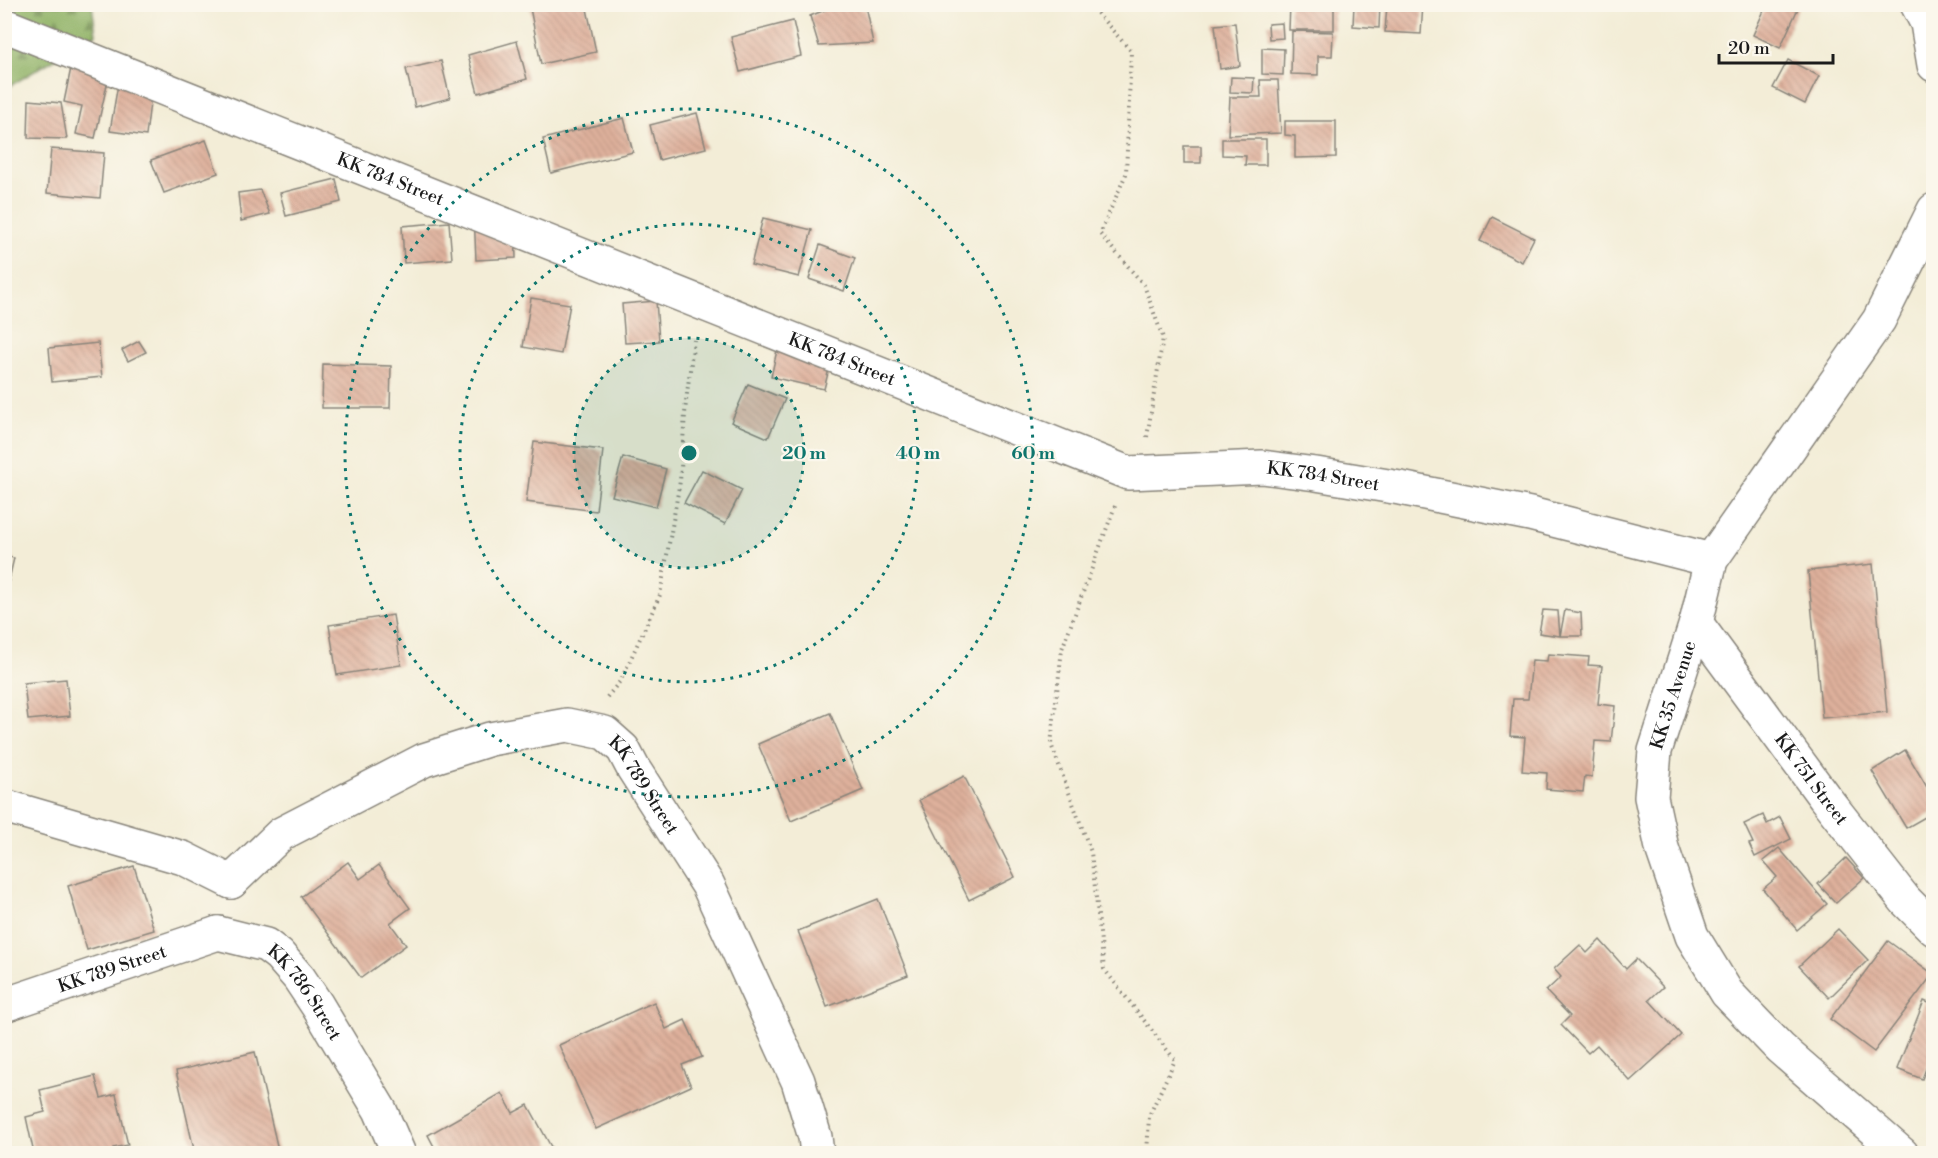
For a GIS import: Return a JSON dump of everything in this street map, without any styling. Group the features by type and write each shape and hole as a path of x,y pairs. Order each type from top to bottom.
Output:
{"street":[{"path":"1917,4 1927,23 1934,65"},
{"name":"KK 784 Street","path":"4,25 1128,473 1262,467 1316,474 1530,514 1711,560"},
{"name":"KK 35 Avenue","path":"1902,1154 1780,1048 1727,993 1692,936 1662,848 1651,797 1655,751 1696,623 1711,560 1879,320 1934,210"},
{"name":"KK 751 Street","path":"1696,623 1833,808 1905,900 1934,929"},
{"name":"KK 789 Street","path":"231,882 281,834 424,760 490,740 567,725 605,733 623,749 708,885 798,1081 815,1137 817,1154"},
{"path":"4,806 183,858 231,882 218,933"},
{"name":"KK 789 Street","path":"4,1005 218,933"},
{"name":"KK 786 Street","path":"218,933 266,945 279,955 299,978 380,1110 399,1154"}],"path":[{"path":"1089,4 1131,51 1126,174 1100,234 1144,285 1163,338 1146,441 1128,473 1062,650 1051,744 1091,852 1104,969 1175,1060 1149,1116 1147,1154"},
{"path":"582,728 621,680 660,595 680,481 686,401 698,302"}],"green space":[{"path":"5,5 92,5 96,34 5,89"}],"building":[{"path":"547,4 586,4 596,52 541,64 530,8"},
{"path":"824,4 844,4 866,10 873,43 819,46 810,16 825,10"},
{"path":"1290,4 1334,4 1334,30 1289,30"},
{"path":"1354,4 1380,4 1379,28 1353,26"},
{"path":"1387,4 1423,4 1421,34 1385,32"},
{"path":"1767,4 1800,4 1780,48 1753,35"},
{"path":"793,21 801,56 740,72 731,37"},
{"path":"1235,23 1240,66 1220,69 1215,25"},
{"path":"1282,23 1283,38 1269,39 1268,24"},
{"path":"1292,31 1333,32 1332,56 1318,56 1318,75 1291,74"},
{"path":"517,41 527,79 478,93 468,55"},
{"path":"1262,48 1284,49 1283,75 1262,74"},
{"path":"1788,60 1819,76 1805,104 1773,88"},
{"path":"441,61 450,98 415,107 406,69"},
{"path":"72,63 110,71 95,138 76,134 82,106 64,102"},
{"path":"120,72 153,77 146,136 110,131"},
{"path":"1231,77 1254,78 1253,93 1230,92"},
{"path":"1260,80 1278,80 1281,133 1228,135 1230,97 1261,97"},
{"path":"29,100 61,103 67,139 28,138"},
{"path":"697,113 706,148 659,160 650,125"},
{"path":"624,118 633,152 551,173 543,139"},
{"path":"1285,121 1336,121 1336,157 1295,158 1295,136 1285,135"},
{"path":"1222,139 1266,139 1266,165 1245,165 1246,156 1222,155"},
{"path":"206,140 218,173 164,193 151,160"},
{"path":"1184,146 1201,146 1201,163 1184,163"},
{"path":"51,149 104,153 100,198 47,193"},
{"path":"336,179 341,202 286,216 280,193"},
{"path":"260,190 270,214 241,221 238,193"},
{"path":"514,211 516,258 476,260 474,213"},
{"path":"1492,217 1534,238 1522,262 1480,241"},
{"path":"763,218 812,230 799,277 751,265"},
{"path":"449,222 452,259 404,263 402,226"},
{"path":"820,245 855,258 844,291 809,279"},
{"path":"531,298 570,304 561,354 523,347"},
{"path":"656,301 659,341 625,343 622,304"},
{"path":"780,337 834,349 824,389 771,377"},
{"path":"139,341 146,352 128,361 122,350"},
{"path":"98,343 102,377 52,382 49,348"},
{"path":"323,364 391,366 390,408 322,408"},
{"path":"748,384 785,399 768,438 731,422"},
{"path":"534,442 603,450 596,511 526,502"},
{"path":"623,457 666,469 656,507 612,496"},
{"path":"702,470 742,490 725,524 684,503"},
{"path":"4,556 14,558 5,597 4,597"},
{"path":"1873,564 1887,712 1822,718 1808,571"},
{"path":"1543,610 1558,611 1560,636 1539,633"},
{"path":"1565,610 1581,613 1582,636 1560,636"},
{"path":"393,615 401,665 337,675 329,625"},
{"path":"1548,654 1589,657 1588,665 1602,666 1598,704 1615,706 1611,742 1595,741 1592,777 1585,776 1583,792 1546,789 1547,773 1522,771 1525,737 1510,736 1513,699 1528,699 1532,660 1547,661"},
{"path":"66,679 70,716 28,720 24,683"},
{"path":"830,713 863,790 791,821 758,744"},
{"path":"1905,750 1934,799 1934,812 1906,828 1872,771"},
{"path":"964,776 1015,877 969,900 919,800"},
{"path":"1763,815 1767,824 1780,817 1791,839 1755,857 1749,844 1753,843 1744,824"},
{"path":"1779,848 1827,904 1797,930 1763,889 1777,877 1763,861"},
{"path":"1846,858 1864,878 1836,903 1818,884"},
{"path":"348,862 360,879 379,865 410,908 390,923 406,945 361,978 301,897"},
{"path":"134,866 154,930 87,950 68,886"},
{"path":"878,899 908,975 827,1007 798,931"},
{"path":"1838,929 1868,960 1829,998 1799,966"},
{"path":"1600,940 1626,969 1636,959 1663,987 1649,1000 1681,1035 1630,1081 1597,1045 1588,1053 1561,1025 1570,1016 1546,991 1561,977 1554,969 1580,945 1587,953"},
{"path":"1888,941 1933,974 1874,1052 1830,1019"},
{"path":"1924,1001 1934,1005 1934,1063 1929,1061 1922,1079 1897,1069"},
{"path":"654,1002 666,1029 685,1020 702,1057 682,1065 691,1086 596,1129 559,1045"},
{"path":"255,1052 279,1154 195,1154 176,1071"},
{"path":"95,1076 101,1098 116,1094 128,1145 113,1148 115,1154 34,1154 26,1117 45,1112 40,1090"},
{"path":"502,1093 513,1113 528,1105 555,1154 438,1154 428,1135"}]}
